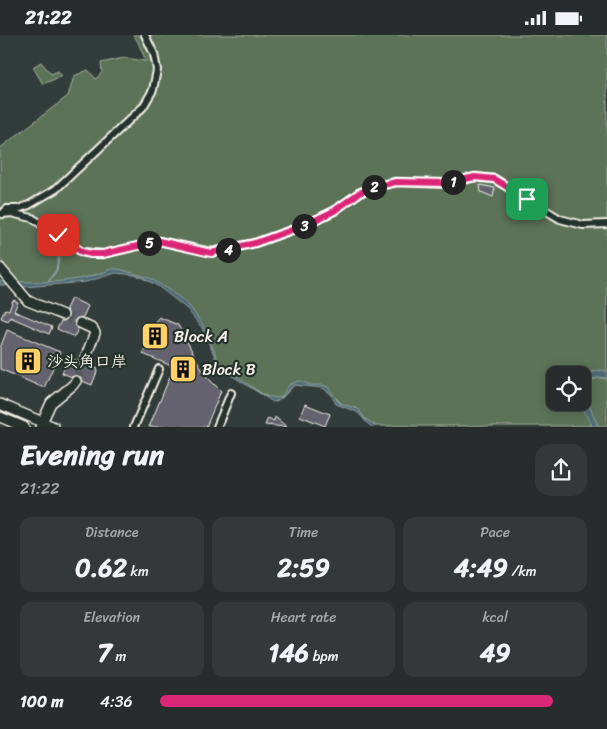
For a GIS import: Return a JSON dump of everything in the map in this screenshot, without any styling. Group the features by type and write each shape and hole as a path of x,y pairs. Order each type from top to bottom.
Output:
{"main road":[{"path":"0,268 22,295 33,303 63,315"},
{"path":"80,323 93,329 95,333 84,361"},
{"path":"41,424 51,403 74,385 76,381"},
{"path":"0,404 41,424 54,427"},
{"path":"0,417 24,427"}],"street":[{"path":"2,215 7,209 18,209 35,202 56,189 143,107 153,90 156,71 153,49 145,35"},
{"path":"2,215 11,213 32,218 82,252 103,254 159,241 211,253 255,243 303,226 334,211 359,193 374,187 396,182 447,183 475,177 494,179 560,219 583,225 607,224"},
{"path":"134,427 160,369"},
{"path":"217,427 230,393"}],"green space":[{"path":"133,35 607,35 607,372 591,377 591,366 546,366 546,411 584,411 592,426 376,426 365,419 358,409 343,405 324,386 294,385 276,402 220,368 207,336 192,312 171,295 143,278 133,274 113,271 83,278 83,281 19,284 0,258 0,148 68,96 74,76 88,70 96,79 102,72 101,63 124,58 146,61"},
{"path":"41,62 51,74 58,71 62,76 43,84 33,67"},
{"path":"597,378 607,378 607,426 598,426 591,411 591,381"}],"water":[{"path":"111,269 119,269 150,278 179,297 190,307 204,327 219,363 264,396 281,397 289,385 298,381 310,385 322,385 328,387 339,403 358,409 365,419 376,426 370,426 357,412 336,404 331,394 323,388 294,385 279,400 273,402 220,368 202,328 187,309 144,278 116,273 86,282 24,287 0,285 0,281 42,282 85,278"},
{"path":"607,371 607,378 596,378 591,381 591,373"},
{"path":"584,411 591,411 598,426 592,426"}],"building":[{"path":"480,185 495,188 493,197 481,192"},
{"path":"71,298 88,306 83,317 77,318 74,321 78,329 74,337 57,329 61,321 69,318 66,309"},
{"path":"13,300 18,302 14,311 52,327 49,334 10,317 8,321 1,318 5,309 9,310"},
{"path":"159,317 178,325 205,375 221,391 206,427 149,427 174,367 143,354"},
{"name":"沙头角口岸","path":"7,330 60,352 44,388 0,369 0,348"},
{"path":"68,357 78,361 81,367 89,365 98,369 92,385 82,381 79,376 72,377 62,373"},
{"path":"305,404 330,414 325,426 300,416"},
{"path":"275,417 287,427 265,425 268,418 274,421"}],"waterway":[{"path":"48,282 56,271 59,258"}],"tunnel":[{"path":"63,315 80,323"},
{"path":"76,381 84,361"}],"place":[{"name":"Block A","path":"155,336"},
{"name":"沙头角口岸","path":"28,361"},
{"name":"Block B","path":"183,369"}],"route":[{"path":"58,235 82,252 91,254 103,254 159,241 211,253 255,243 303,226 323,218 359,193 396,182 447,183 475,177 494,179 527,199"}]}
